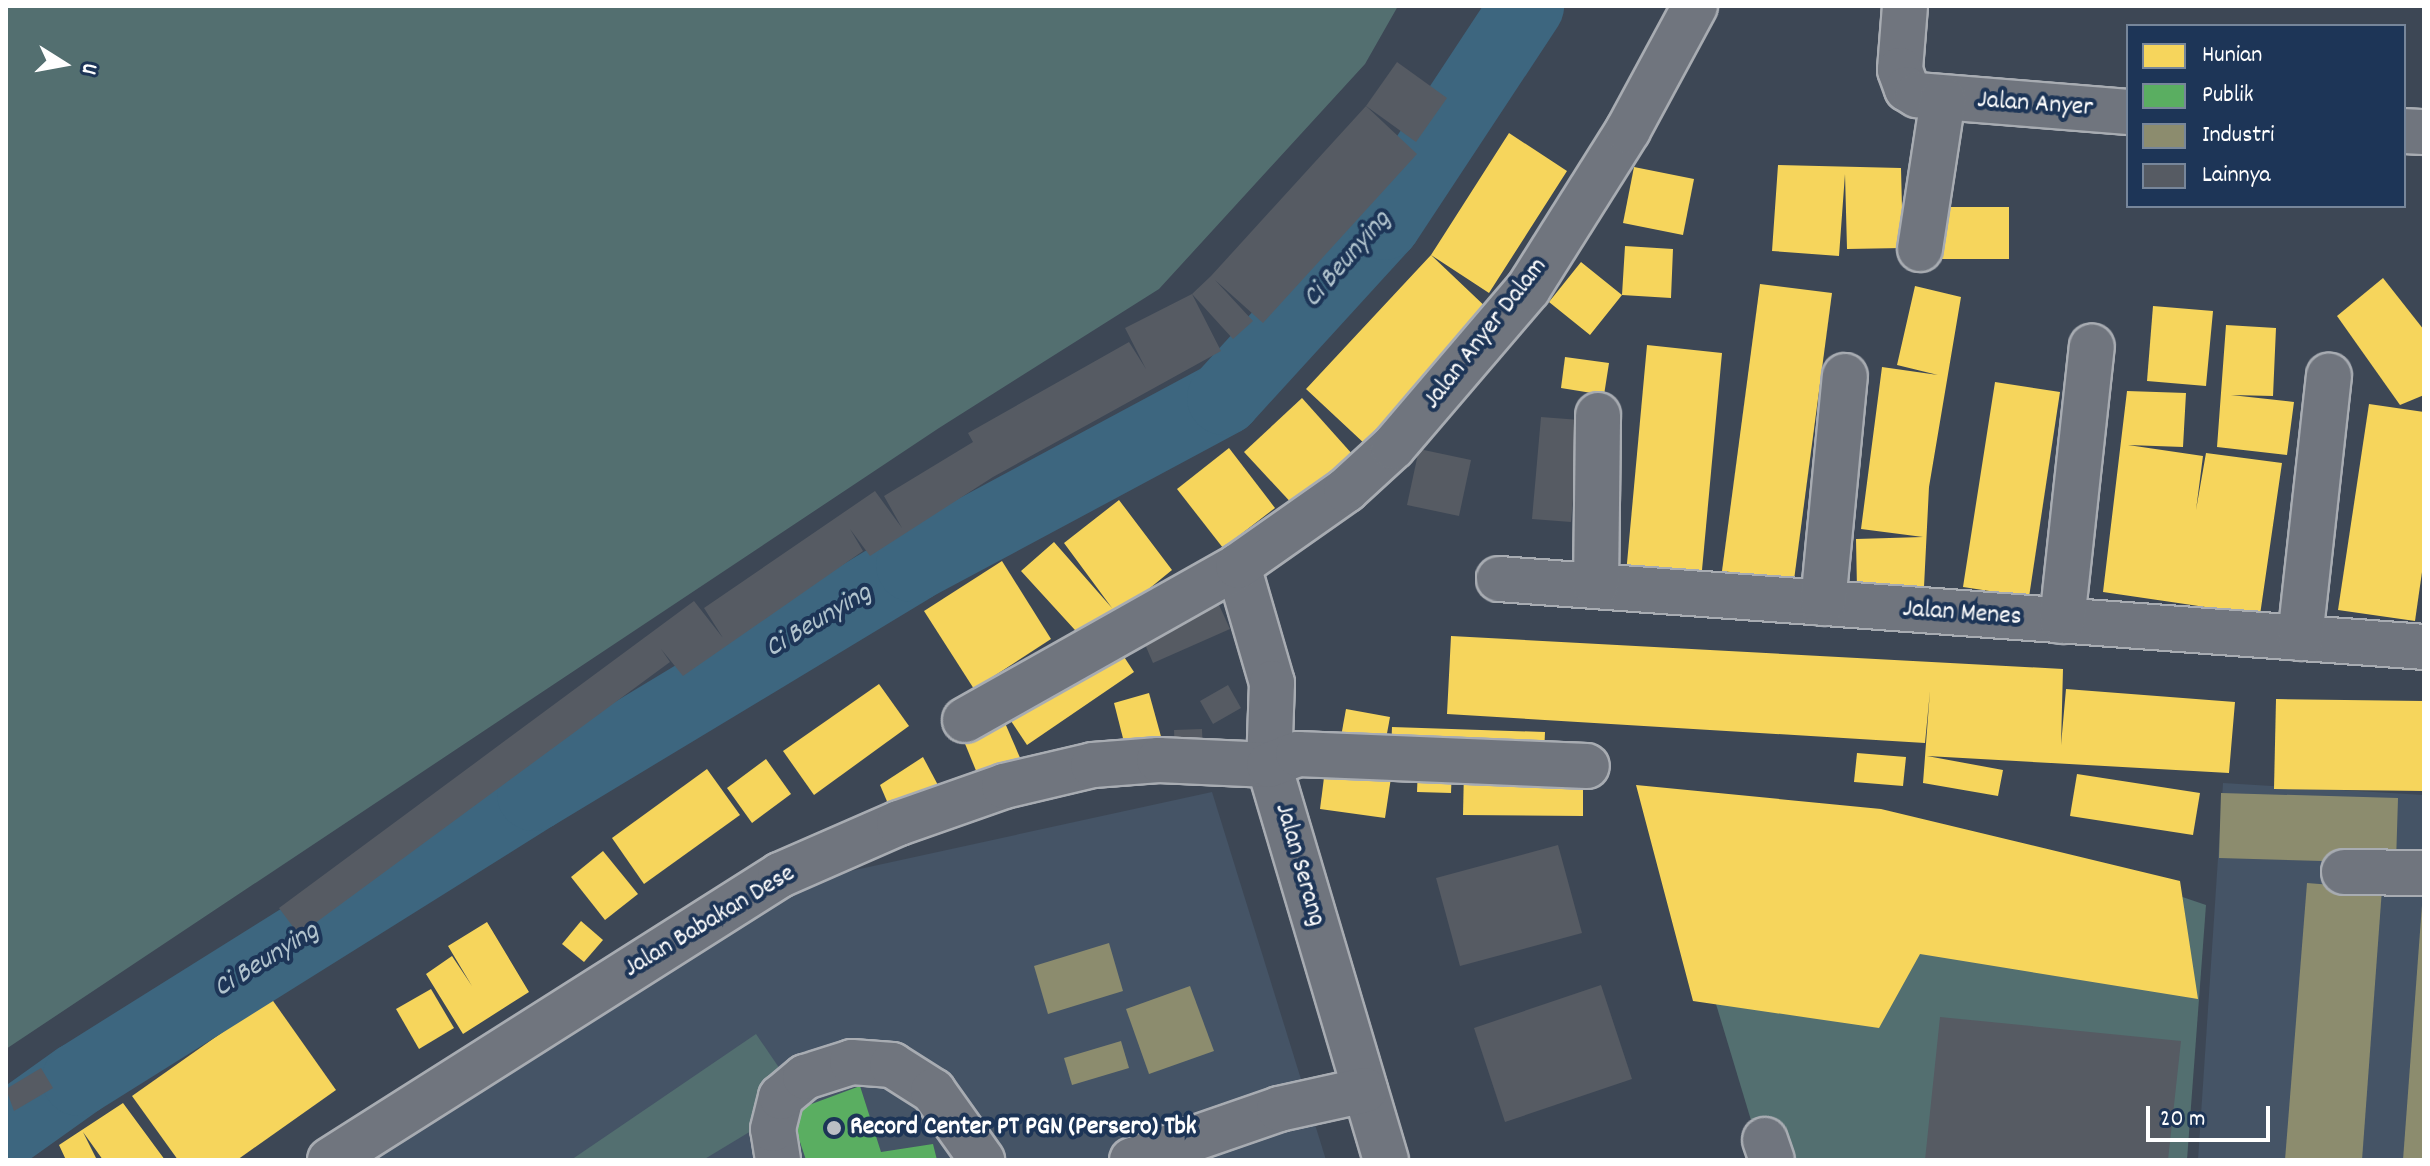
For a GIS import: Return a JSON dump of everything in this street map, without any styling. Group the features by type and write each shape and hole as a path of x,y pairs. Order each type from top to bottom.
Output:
{"street":[{"name":"Jalan Anyer Dalam","path":"965,720 1238,566 1346,490 1459,376 1528,289 1628,130 1695,6"},
{"name":"Jalan Anyer","path":"1905,6 1902,81 1917,95 2126,112"},
{"path":"1920,249 1943,99"},
{"path":"2062,621 2092,347"},
{"path":"1823,603 1845,376"},
{"path":"2300,638 2329,376"},
{"path":"1596,586 1598,415"},
{"name":"Jalan Serang","path":"1238,566 1272,683 1269,765 1386,1160"},
{"name":"Jalan Menes","path":"1499,579 2424,647"},
{"name":"Jalan Babakan Dese","path":"330,1160 780,875 899,823 1004,786 1093,765 1159,760 1269,765 1298,754 1587,766"},
{"path":"2344,872 2424,873"},
{"path":"778,1160 773,1129 781,1097 805,1077 852,1062 892,1065 933,1091 982,1160"},
{"path":"1132,1160 1279,1109 1365,1090"}],"shaded area":[{"path":"2223,783 2424,795 2424,1160 2198,1160"},
{"path":"1212,792 1326,1160 364,1160 823,877"}],"green space":[{"path":"6,6 1398,6 1365,64 1159,289 939,428 6,1049"},
{"path":"1669,848 2073,860 2206,905 2187,1160 1763,1160"},
{"path":"756,1034 780,1069 756,1128 703,1160 571,1160"}],"building: Hunian":[{"path":"1509,133 1567,171 1489,293 1431,255"},
{"path":"1778,165 1901,168 1903,248 1847,249 1845,174 1839,256 1772,251"},
{"path":"1634,167 1694,179 1683,235 1623,223"},
{"path":"1932,207 2009,207 2009,259 1932,259"},
{"path":"1625,246 1673,249 1671,298 1622,295"},
{"path":"1431,255 1491,312 1366,445 1306,389"},
{"path":"1581,262 1622,295 1590,335 1549,302"},
{"path":"2383,278 2424,330 2424,395 2400,405 2337,316"},
{"path":"1760,284 1832,293 1794,580 1722,571"},
{"path":"1915,286 1961,297 1929,487 1924,587 1857,590 1856,539 1923,537 1861,529 1882,367 1938,375 1897,365"},
{"path":"2153,306 2213,311 2206,386 2147,381"},
{"path":"2226,325 2276,328 2273,396 2231,395 2294,402 2287,455 2217,447"},
{"path":"1647,345 1722,353 1701,581 1626,574"},
{"path":"1565,357 1609,363 1604,395 1561,388"},
{"path":"1995,382 2060,392 2029,597 1963,587"},
{"path":"2127,391 2186,393 2183,447 2128,445 2203,456 2196,510 2206,453 2282,463 2260,615 2103,592"},
{"path":"1302,398 1353,455 1296,508 1244,452"},
{"path":"2369,404 2424,412 2424,558 2415,621 2338,610"},
{"path":"1229,448 1275,508 1223,548 1177,489"},
{"path":"1119,500 1172,570 1085,641 1021,571 1054,542 1112,608 1064,543"},
{"path":"1002,561 1051,639 974,689 924,611"},
{"path":"1451,636 2063,669 2061,745 2066,689 2235,702 2229,773 1927,756 2003,770 1998,796 1923,783 1930,691 1925,743 1447,714"},
{"path":"1115,643 1134,672 1027,745 1007,715"},
{"path":"879,684 909,726 814,795 783,751"},
{"path":"1149,693 1162,740 1126,750 1114,703"},
{"path":"2276,699 2424,701 2424,791 2274,789"},
{"path":"999,709 1021,760 979,778 959,729"},
{"path":"1346,709 1390,717 1384,750 1340,742"},
{"path":"1392,727 1545,732 1544,756 1391,752"},
{"path":"1857,753 1906,757 1903,786 1854,782"},
{"path":"923,757 939,787 892,813 880,785"},
{"path":"766,759 791,794 752,823 727,788"},
{"path":"1326,762 1392,771 1385,818 1320,809"},
{"path":"1418,766 1452,766 1451,793 1417,792"},
{"path":"707,769 740,815 644,884 612,838"},
{"path":"1464,769 1583,770 1583,816 1463,815"},
{"path":"2077,774 2200,793 2193,835 2070,816"},
{"path":"1636,785 1881,809 2180,881 2198,999 1920,954 1879,1028 1693,1001"},
{"path":"603,851 638,894 605,920 571,877"},
{"path":"581,921 603,940 584,962 562,944"},
{"path":"487,922 529,992 463,1034 426,974 452,956 472,986 448,946"},
{"path":"431,989 454,1028 419,1049 396,1009"},
{"path":"271,998 336,1090 237,1160 178,1160 132,1096"},
{"path":"123,1103 165,1160 103,1160 83,1132 97,1160 66,1160 59,1145"}],"building: Publik":[{"name":"Record Center PT PGN (Persero) Tbk","path":"860,1086 881,1152 933,1144 937,1160 806,1160 790,1112"}],"building: Industri":[{"path":"2221,793 2398,798 2396,863 2219,858"},
{"path":"2307,883 2382,889 2362,1160 2285,1160"},
{"path":"2422,905 2424,1160 2403,1160"},
{"path":"1109,943 1123,991 1048,1014 1034,966"},
{"path":"1190,986 1214,1051 1149,1074 1126,1009"},
{"path":"1121,1041 1129,1068 1072,1085 1064,1058"}],"building: Lainnya":[{"path":"1397,62 1447,98 1416,142 1366,106"},
{"path":"1366,106 1417,154 1263,323 1215,280 1253,321 1233,339 1192,294"},
{"path":"1192,294 1221,351 993,477 870,556 850,529 863,551 683,676 661,649 670,662 299,935 279,908 694,601 723,638 704,608 875,491 902,528 884,496 973,442 968,433 1129,342 1146,369 1125,328"},
{"path":"1541,417 1580,420 1571,522 1532,519"},
{"path":"1419,449 1471,460 1459,516 1407,505"},
{"path":"1214,594 1230,629 1153,663 1138,628"},
{"path":"1228,685 1241,708 1213,724 1200,701"},
{"path":"1202,729 1203,753 1175,754 1174,730"},
{"path":"1558,845 1582,933 1460,966 1436,878"},
{"path":"1601,985 1632,1079 1505,1122 1474,1028"},
{"path":"1940,1017 2181,1041 2168,1160 1925,1160"},
{"path":"41,1068 53,1088 14,1111 6,1089"}],"waterway":[{"name":"Ci Beunying","path":"6,1131 79,1079 534,794 913,565 1224,398 1384,223 1527,6"}],"place":[{"name":"Record Center PT PGN (Persero) Tbk","path":"834,1128"}]}
